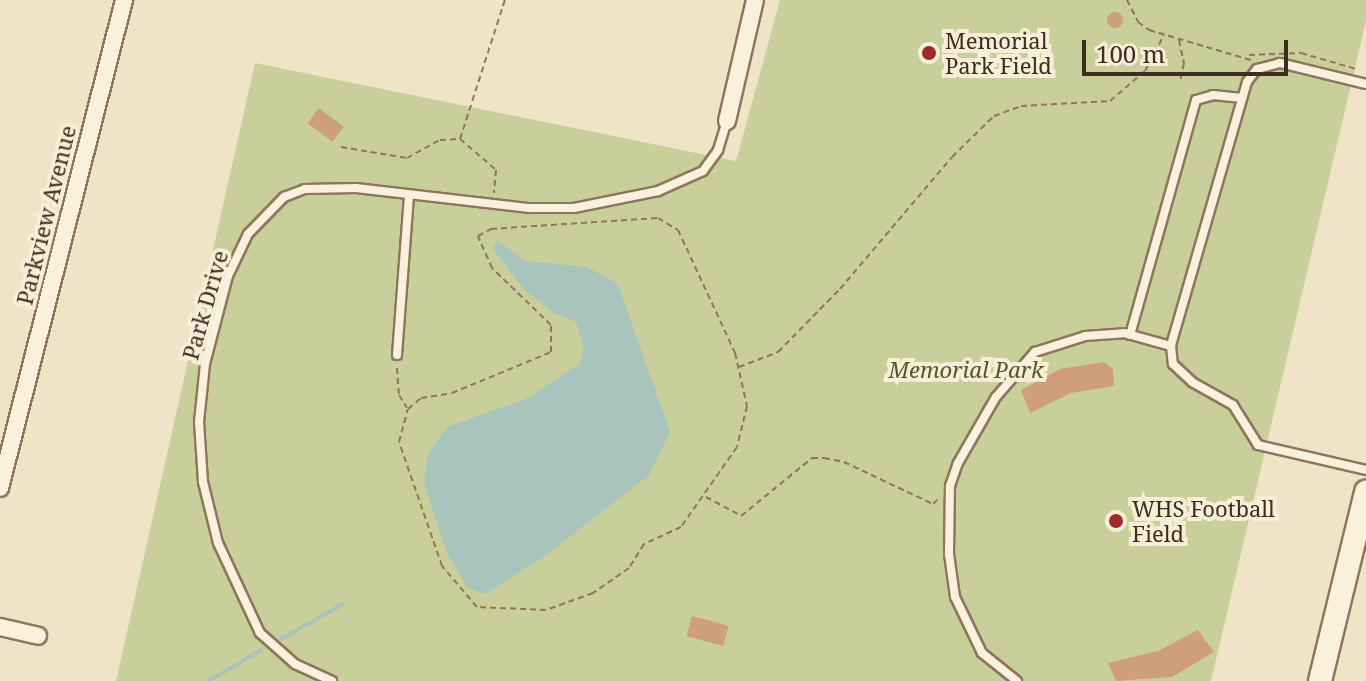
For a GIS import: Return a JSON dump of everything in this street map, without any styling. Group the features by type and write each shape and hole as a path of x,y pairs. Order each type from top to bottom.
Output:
{"street":[{"name":"Parkview Avenue","path":"0,488 124,0"},
{"path":"727,121 755,0"},
{"path":"1320,681 1366,492"},
{"path":"0,627 38,636"}],"lane":[{"path":"1366,84 1280,63 1257,69 1242,98 1171,346 1173,364 1192,382 1233,405 1258,445 1366,470"},
{"path":"1130,335 1196,100 1201,96 1242,98"},
{"name":"Park Drive","path":"332,681 275,649 260,633 235,587 203,482 200,394 228,276 237,252 264,213 305,189 356,188 493,207 574,208 658,191 703,171 718,150 727,121"},
{"path":"397,355 409,196"},
{"path":"1017,681 982,653 955,597 949,554 950,486 996,397 1035,352 1085,336 1130,335 1171,346"}],"path":[{"path":"460,139 505,0"},
{"path":"1127,0 1138,22 1164,35 1248,55 1257,69"},
{"path":"738,367 778,352 840,289 952,157 994,116 1021,106 1110,101 1145,71 1164,35"},
{"path":"1178,39 1184,63 1180,82"},
{"path":"341,147 407,158 440,140 460,139 496,170 493,207"},
{"path":"646,218 667,221 678,230 698,268 738,367 747,417 737,447 681,527 644,544 629,568 593,593 546,610 477,607 442,566 399,442 408,409 421,398 452,393 551,352 551,325 521,299 478,246 478,236 486,230 566,228 646,218"},
{"path":"397,355 399,395 408,409"},
{"path":"705,496 741,516 812,458 844,462 933,504 950,486"}],"green space":[{"name":"Memorial Park","path":"780,0 1366,0 1366,21 1211,681 116,681 255,63 736,161"}],"water":[{"path":"496,240 526,261 587,267 618,284 670,432 649,475 546,555 486,594 468,588 447,553 424,483 428,454 447,427 528,398 579,364 584,348 576,322 552,312 523,288 493,249"}],"building":[{"path":"1112,12 1118,12 1123,20 1121,26 1112,28 1107,23 1107,17"},
{"path":"319,108 344,127 332,142 308,123"},
{"path":"1104,362 1113,369 1114,386 1071,393 1030,413 1021,390 1060,369"},
{"path":"692,616 729,626 723,646 687,636"},
{"path":"1198,630 1214,652 1172,677 1116,681 1108,663 1158,651"}],"waterway":[{"path":"281,639 343,604"},
{"path":"209,681 261,650"}],"place":[{"name":"Memorial Park Field","path":"929,53"},
{"name":"WHS Football Field","path":"1116,521"}]}
